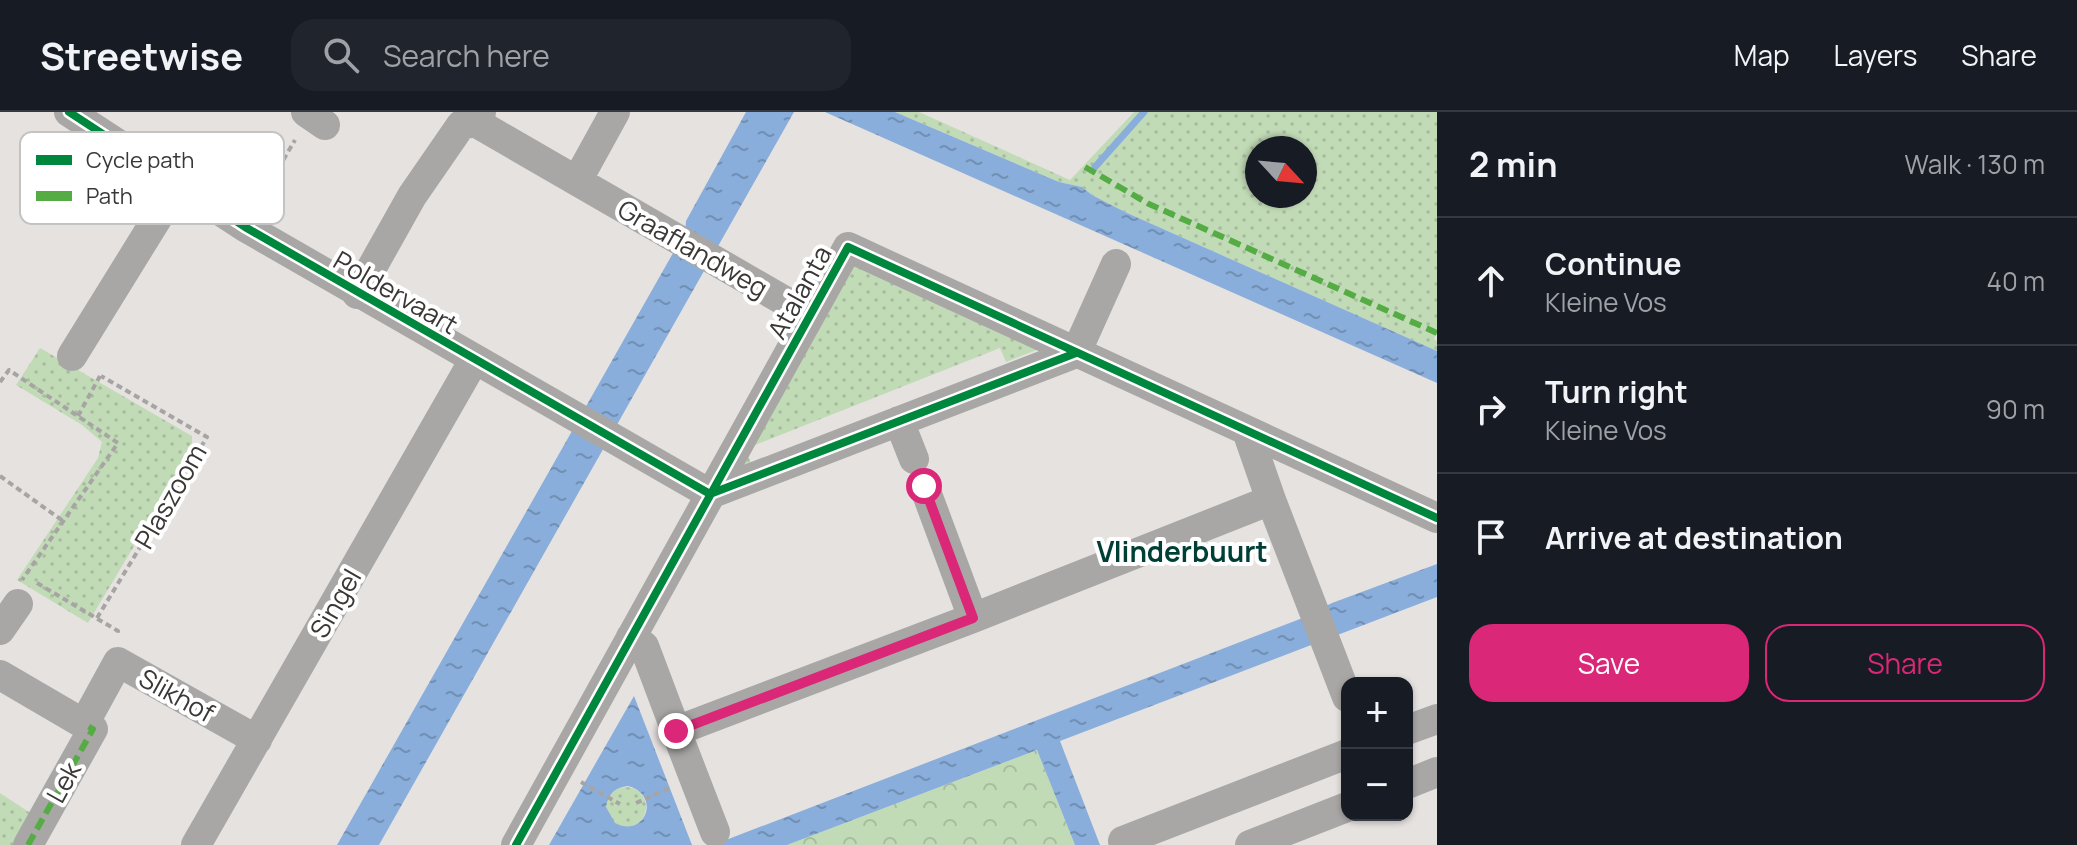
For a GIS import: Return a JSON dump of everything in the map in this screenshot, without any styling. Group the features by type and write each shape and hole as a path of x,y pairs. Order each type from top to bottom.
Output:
{"street":[{"name":"Poldervaart","path":"69,112 100,132"},
{"path":"577,181 615,112"},
{"name":"Graaflandweg","path":"357,294 412,196 461,125 478,117 577,181 809,315"},
{"path":"72,356 154,224"},
{"name":"Poldervaart","path":"240,224 357,294 710,494"},
{"name":"Atalanta","path":"516,845 848,247 1437,518"},
{"path":"710,494 1076,353 1116,264"},
{"name":"Singel","path":"196,845 474,360"},
{"path":"899,421 973,618"},
{"path":"1247,431 1341,681"},
{"path":"676,731 1271,500"},
{"path":"0,630 20,589"},
{"path":"631,637 644,646 715,832"},
{"name":"Slikhof","path":"84,724 118,662 257,740"},
{"path":"0,675 84,724"},
{"path":"1413,728 1437,719"},
{"name":"Lek","path":"28,845 93,729 84,724"},
{"path":"1125,845 1123,841 1341,756"},
{"path":"1413,782 1437,772"},
{"path":"1250,845 1341,809"}],"path":[{"path":"284,156 293,139 312,127"},
{"path":"0,382 9,370 118,443 20,589 97,618 118,631 118,662"},
{"path":"78,416 101,376"},
{"path":"0,476 63,521"},
{"path":"578,780 620,804"},
{"path":"636,803 679,784"}],"green space":[{"path":"895,112 919,112 1070,180 1134,112 1437,112 1437,332 1434,339 1437,341 1437,351 1125,212 1082,187 1059,182"},
{"path":"857,260 1047,346 1006,362 1000,348 745,449 751,463 729,471"},
{"path":"40,348 192,436 192,449 88,623 17,580 98,458 102,442 82,425 16,385"},
{"path":"1037,750 1075,845 787,845"},
{"path":"626,787 640,793 646,807 640,821 626,827 612,821 606,807 612,793"},
{"path":"0,793 38,818 23,845 0,845"}],"water":[{"path":"746,112 794,112 379,845 337,845 685,232 686,221"},
{"path":"825,112 895,112 1059,182 1082,187 1125,212 1437,351 1437,383"},
{"path":"1437,564 1437,597 1060,741 1100,845 1075,845 1037,750 787,845 713,845 1300,619 1332,603"},
{"path":"634,696 692,845 549,845","holes":["628,786 645,798 647,806 641,821 626,826 615,823 606,807 610,795"]}],"waterway":[{"path":"1095,167 1144,112"}],"marked path":[{"path":"1085,167 1149,204 1437,333"},
{"path":"28,845 93,729 84,724"}],"cycle path":[{"path":"69,112 100,132"},
{"path":"240,224 710,494 1076,353"},
{"path":"516,845 848,247 1437,518"}],"district":[{"name":"Vlinderbuurt","path":"1182,551"}],"route":[{"path":"676,731 973,618 924,486"}]}
